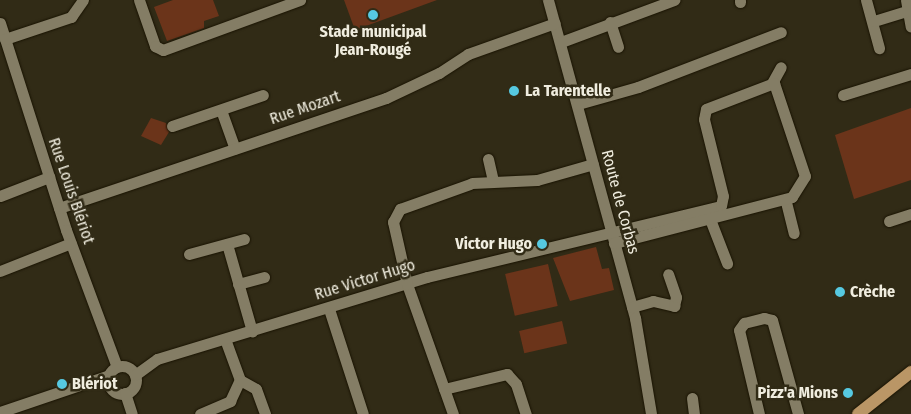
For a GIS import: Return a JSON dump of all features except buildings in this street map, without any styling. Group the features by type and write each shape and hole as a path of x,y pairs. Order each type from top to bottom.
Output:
{"main road":[{"path":"858,414 911,372"}],"street":[{"path":"5,39 71,17 83,0"},
{"path":"139,0 155,46 163,50 300,0"},
{"name":"Route de Corbas","path":"548,0 632,307 651,414"},
{"path":"561,42 610,22 674,0"},
{"path":"866,0 874,21 879,48"},
{"path":"874,21 907,5 911,27"},
{"path":"610,22 618,47"},
{"name":"Rue Louis Blériot","path":"0,23 112,376"},
{"name":"Rue Mozart","path":"59,208 386,98 439,73 468,54 555,23"},
{"path":"578,104 638,87 781,32"},
{"path":"727,263 708,215 724,200 704,119 706,109 772,83 781,67"},
{"path":"843,95 911,74"},
{"path":"772,83 779,92 806,176 803,185 786,202 794,232"},
{"path":"172,126 263,95"},
{"path":"221,110 235,149"},
{"path":"488,159 493,180"},
{"path":"453,414 407,284 394,232 395,214 471,184 493,180 537,180 593,164"},
{"path":"0,196 49,177"},
{"name":"Rue Victor Hugo","path":"135,375 157,359 329,309 407,284 708,215 786,202"},
{"path":"889,221 911,214"},
{"path":"190,254 244,238"},
{"path":"0,271 71,243"},
{"path":"227,244 252,331"},
{"path":"632,307 653,301 674,306 676,297 668,274"},
{"path":"238,284 264,277"},
{"path":"329,309 363,414"},
{"path":"759,414 739,330 744,323 764,318 772,320 798,414"},
{"path":"225,339 240,380 256,389 265,414"},
{"path":"0,412 91,380 112,376 131,369 135,375 134,386 125,393"},
{"path":"444,389 507,374 516,384 526,414"},
{"path":"112,376 125,393 132,414"},
{"path":"206,413 230,401 240,380"},
{"path":"692,398 694,414"}],"shaded area":[{"path":"173,0 213,0 219,16 204,21 204,28 167,41 154,7"},
{"name":"Stade municipal Jean-Rougé","path":"344,0 437,0 355,30"},
{"path":"911,108 911,180 854,199 835,135"},
{"path":"151,118 166,123 169,132 161,145 141,136"},
{"path":"596,247 602,269 609,268 614,290 570,301 553,258"},
{"path":"548,264 558,306 515,316 505,274"},
{"path":"562,321 567,343 524,353 519,331"}],"place":[{"name":"Stade municipal Jean-Rougé","path":"373,15"},
{"name":"La Tarentelle","path":"514,91"},
{"name":"Victor Hugo","path":"542,244"},
{"name":"Crèche","path":"840,292"},
{"name":"Blériot","path":"62,384"},
{"name":"Pizz'a Mions","path":"848,393"}]}
